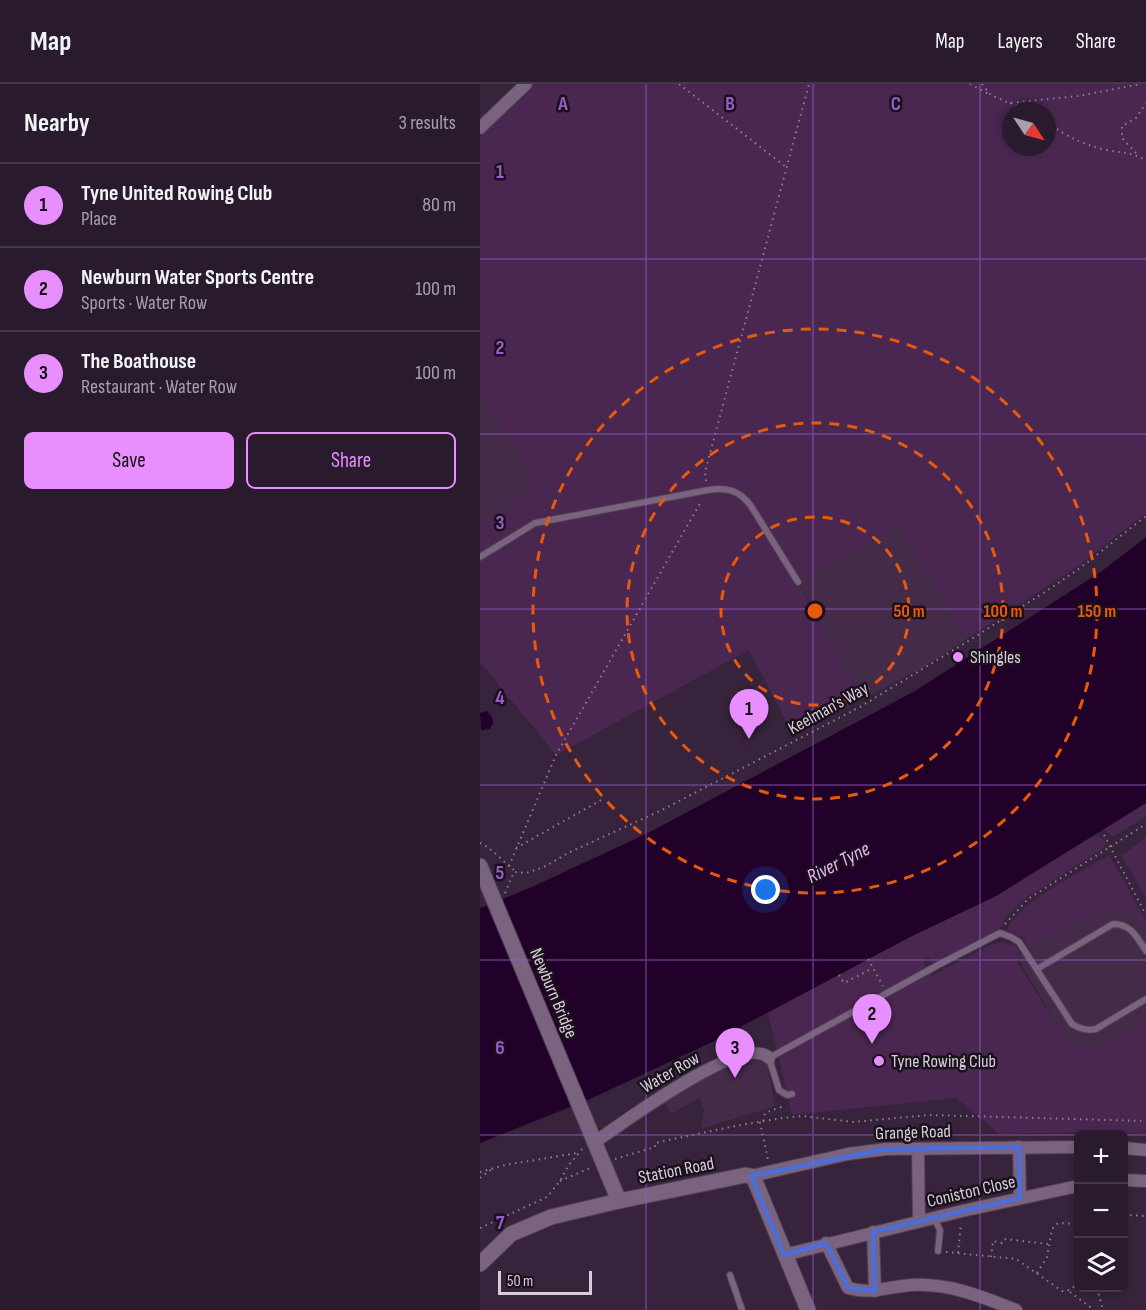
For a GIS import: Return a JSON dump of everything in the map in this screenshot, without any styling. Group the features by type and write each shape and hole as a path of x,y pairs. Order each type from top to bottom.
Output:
{"street":[{"path":"480,128 526,84"},
{"name":"Newburn Bridge","path":"480,866 619,1201"},
{"name":"Water Row","path":"595,1142 699,1074 737,1057 758,1052 765,1053 770,1058"},
{"path":"1019,1147 1020,1198"},
{"name":"Grange Road","path":"751,1176 848,1154 886,1149 1074,1147"},
{"path":"1128,1148 1146,1150"},
{"path":"918,1149 920,1221"},
{"name":"Station Road","path":"480,1264 511,1234 551,1217 619,1201 746,1175 751,1176"},
{"path":"751,1176 808,1310"},
{"path":"1128,1180 1146,1180"},
{"name":"Coniston Close","path":"784,1255 962,1211 1074,1187"},
{"path":"873,1232 875,1291"},
{"path":"826,1244 848,1288 863,1292 913,1285 951,1288 1016,1310"}],"lane":[{"path":"480,557 535,523 708,490 729,489 744,498 798,582"},
{"path":"1037,969 1113,924 1130,929 1146,951"},
{"path":"792,1094 779,1090 770,1058 1000,933 1011,936 1019,942 1072,1023 1079,1028 1096,1029 1146,999"},
{"path":"933,1218 940,1230 938,1251"},
{"path":"730,1275 742,1310"}],"path":[{"path":"679,84 786,167"},
{"path":"509,866 556,755 708,490 705,472 809,84"},
{"path":"970,84 1007,102"},
{"path":"982,84 991,94"},
{"path":"1019,102 1078,96 1141,84"},
{"path":"1146,103 1136,118 1122,126 1122,138 1146,161"},
{"path":"1056,129 1069,138 1106,149 1137,154"},
{"name":"Keelman's Way","path":"514,872 526,873 544,867 660,811 860,707 1051,588 1146,516"},
{"path":"516,848 603,799"},
{"path":"1000,933 1006,921 1028,899 1146,824"},
{"path":"1104,835 1146,915"},
{"path":"480,843 514,872 508,888 500,898"},
{"path":"868,959 887,993"},
{"path":"839,975 844,983 873,968"},
{"path":"771,1171 761,1122 765,1113 782,1105 777,1085"},
{"path":"560,1181 603,1162 655,1147 655,1143 802,1116 854,1122 928,1115 1146,1121"},
{"path":"480,1228 547,1197 578,1153 585,1146 595,1142"},
{"path":"480,1172 578,1153"},
{"path":"480,1178 495,1168"},
{"path":"958,1253 962,1211"},
{"path":"1128,1215 1146,1216"},
{"path":"1037,1273 1047,1257 1052,1229 1058,1223 1074,1224"},
{"path":"991,1257 993,1242 1002,1243 1005,1239 1048,1244"},
{"path":"938,1251 1016,1259 1062,1291 1069,1291 1094,1310"},
{"path":"1069,1291 1074,1285"},
{"path":"1098,1292 1103,1310"}],"highlighted area":[{"path":"1019,1147 1020,1198 873,1232 875,1291 848,1288 826,1243 784,1255 751,1176 886,1149"}],"shaded area":[{"path":"529,84 1146,84 1146,513 1078,566 965,640 900,525 798,583 863,699 794,736 749,650 556,755 480,662 480,526 503,511 535,481 480,391 480,138"},
{"path":"480,391 535,481 503,511 480,526"},
{"path":"900,525 965,640 924,667 863,699 798,582"},
{"path":"1146,803 1146,816 1113,837 1104,829"},
{"path":"1099,835 1106,844 1101,850 1027,897 1005,918 999,930 934,966 929,957 923,960 932,976 990,945 1001,942 1019,947 1019,965 1068,1042 1099,1049 1146,1019 1146,1134 1128,1133 1128,1130 1074,1130 1074,1132 999,1134 956,1098 792,1115 768,1013 910,937 996,896 1093,836"},
{"path":"1146,837 1146,898 1122,856"},
{"path":"1109,855 1146,920 1146,934 1134,915 1109,908 1028,949 1024,938 1007,930 1015,918 1038,897"},
{"path":"1109,908 1134,915 1146,934 1146,1019 1099,1049 1068,1042 1018,959 1019,954"},
{"path":"766,1059 775,1106 701,1129 704,1110 699,1098 671,1114 664,1102 737,1060"}],"water":[{"name":"River Tyne","path":"1146,537 1146,803 996,896 910,937 712,1042 590,1099 480,1143 480,908 532,887 648,833 915,691 1102,571"},
{"path":"487,711 493,723 490,729 481,730 480,713"}],"place":[{"name":"Shingles","path":"958,657"},
{"name":"Tyne United Rowing Club","path":"749,739"},
{"name":"Newburn Water Sports Centre","path":"872,1044"},
{"name":"Tyne Rowing Club","path":"879,1061"},
{"name":"The Boathouse","path":"735,1078"}]}
